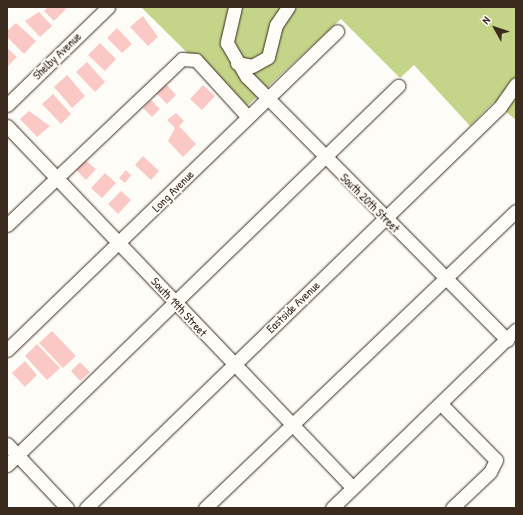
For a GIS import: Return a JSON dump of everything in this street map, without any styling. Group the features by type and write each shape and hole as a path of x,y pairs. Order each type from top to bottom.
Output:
{"street":[{"name":"Shelby Avenue","path":"7,105 108,7"},
{"name":"South 20th Street","path":"235,7 227,38 237,63 266,97 385,219 507,340"},
{"path":"237,63 252,66 268,57 276,26 288,7"},
{"name":"Long Avenue","path":"7,350 120,243 266,97 337,31"},
{"path":"7,225 56,177 186,57 196,60 247,116"},
{"name":"Eastside Avenue","path":"86,508 500,107 516,84"},
{"path":"7,465 174,301 326,158 398,86"},
{"name":"South 19th Street","path":"7,126 120,243 292,426 352,487"},
{"path":"205,508 446,280 516,211"},
{"path":"332,508 516,330"},
{"path":"441,404 496,460 490,472 452,508"},
{"path":"7,444 67,508"}],"green space":[{"path":"141,7 516,7 516,120 494,102 470,126 414,65 400,78 341,19 244,109"}],"building":[{"path":"48,7 63,7 66,9 54,21 44,11"},
{"path":"39,12 52,26 40,37 25,21"},
{"path":"143,16 158,37 148,46 130,27"},
{"path":"16,23 36,41 24,54 7,37 7,31"},
{"path":"117,28 132,44 122,53 107,38"},
{"path":"100,43 116,59 105,71 88,55"},
{"path":"7,48 17,57 7,67"},
{"path":"87,62 105,82 95,92 76,72"},
{"path":"67,75 85,96 72,108 54,87"},
{"path":"166,84 176,95 167,104 156,93"},
{"path":"203,85 215,96 202,110 190,99"},
{"path":"53,94 71,114 61,124 42,104"},
{"path":"151,100 160,109 152,117 143,108"},
{"path":"29,111 50,126 37,137 20,119"},
{"path":"176,113 184,121 179,126 196,144 183,157 168,141 175,128 167,120"},
{"path":"143,156 159,171 151,180 135,165"},
{"path":"85,160 96,169 86,180 76,170"},
{"path":"126,170 131,175 125,183 119,178"},
{"path":"105,173 116,183 102,198 91,188"},
{"path":"121,191 131,200 118,214 108,204"},
{"path":"52,331 76,356 63,368 39,343"},
{"path":"37,344 60,368 47,380 25,356"},
{"path":"25,361 37,375 25,387 12,373"},
{"path":"80,362 90,372 80,381 71,371"}]}
